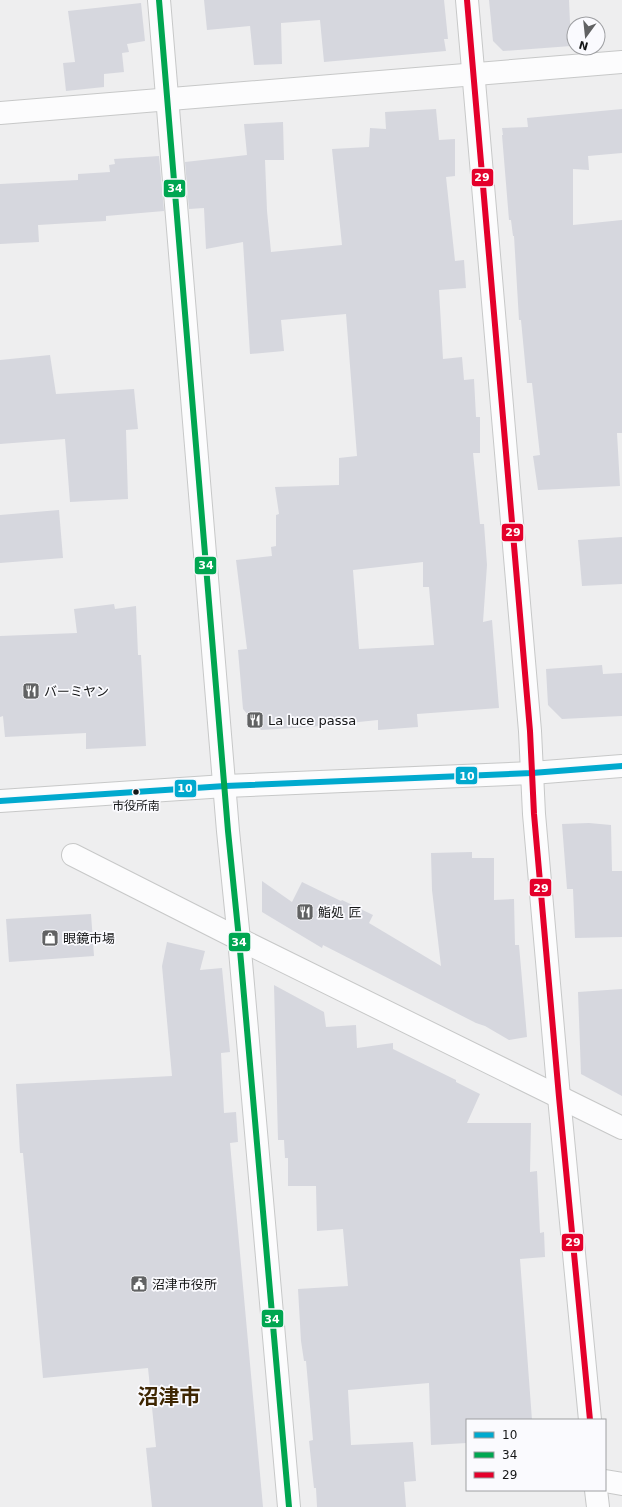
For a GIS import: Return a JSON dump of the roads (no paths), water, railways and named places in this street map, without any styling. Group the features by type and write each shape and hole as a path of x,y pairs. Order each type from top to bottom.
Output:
{"street":[{"path":"159,0 228,831 239,939 289,1507"},
{"path":"467,0 530,731 534,814 558,1098 590,1419"},
{"path":"0,113 473,73 622,62"},
{"path":"0,801 225,786 532,773 622,766"},
{"path":"73,855 558,1098 622,1128"},
{"path":"606,1481 622,1484"},
{"path":"596,1491 598,1507"}],"place":[{"name":"バーミヤン","path":"31,691"},
{"name":"La luce passa","path":"255,720"},
{"name":"市役所南","path":"136,792"},
{"name":"鮨処 匠","path":"305,912"},
{"name":"眼鏡市場","path":"50,938"},
{"name":"沼津市役所","path":"139,1284"}],"district":[{"name":"沼津市","path":"169,1397"}]}
